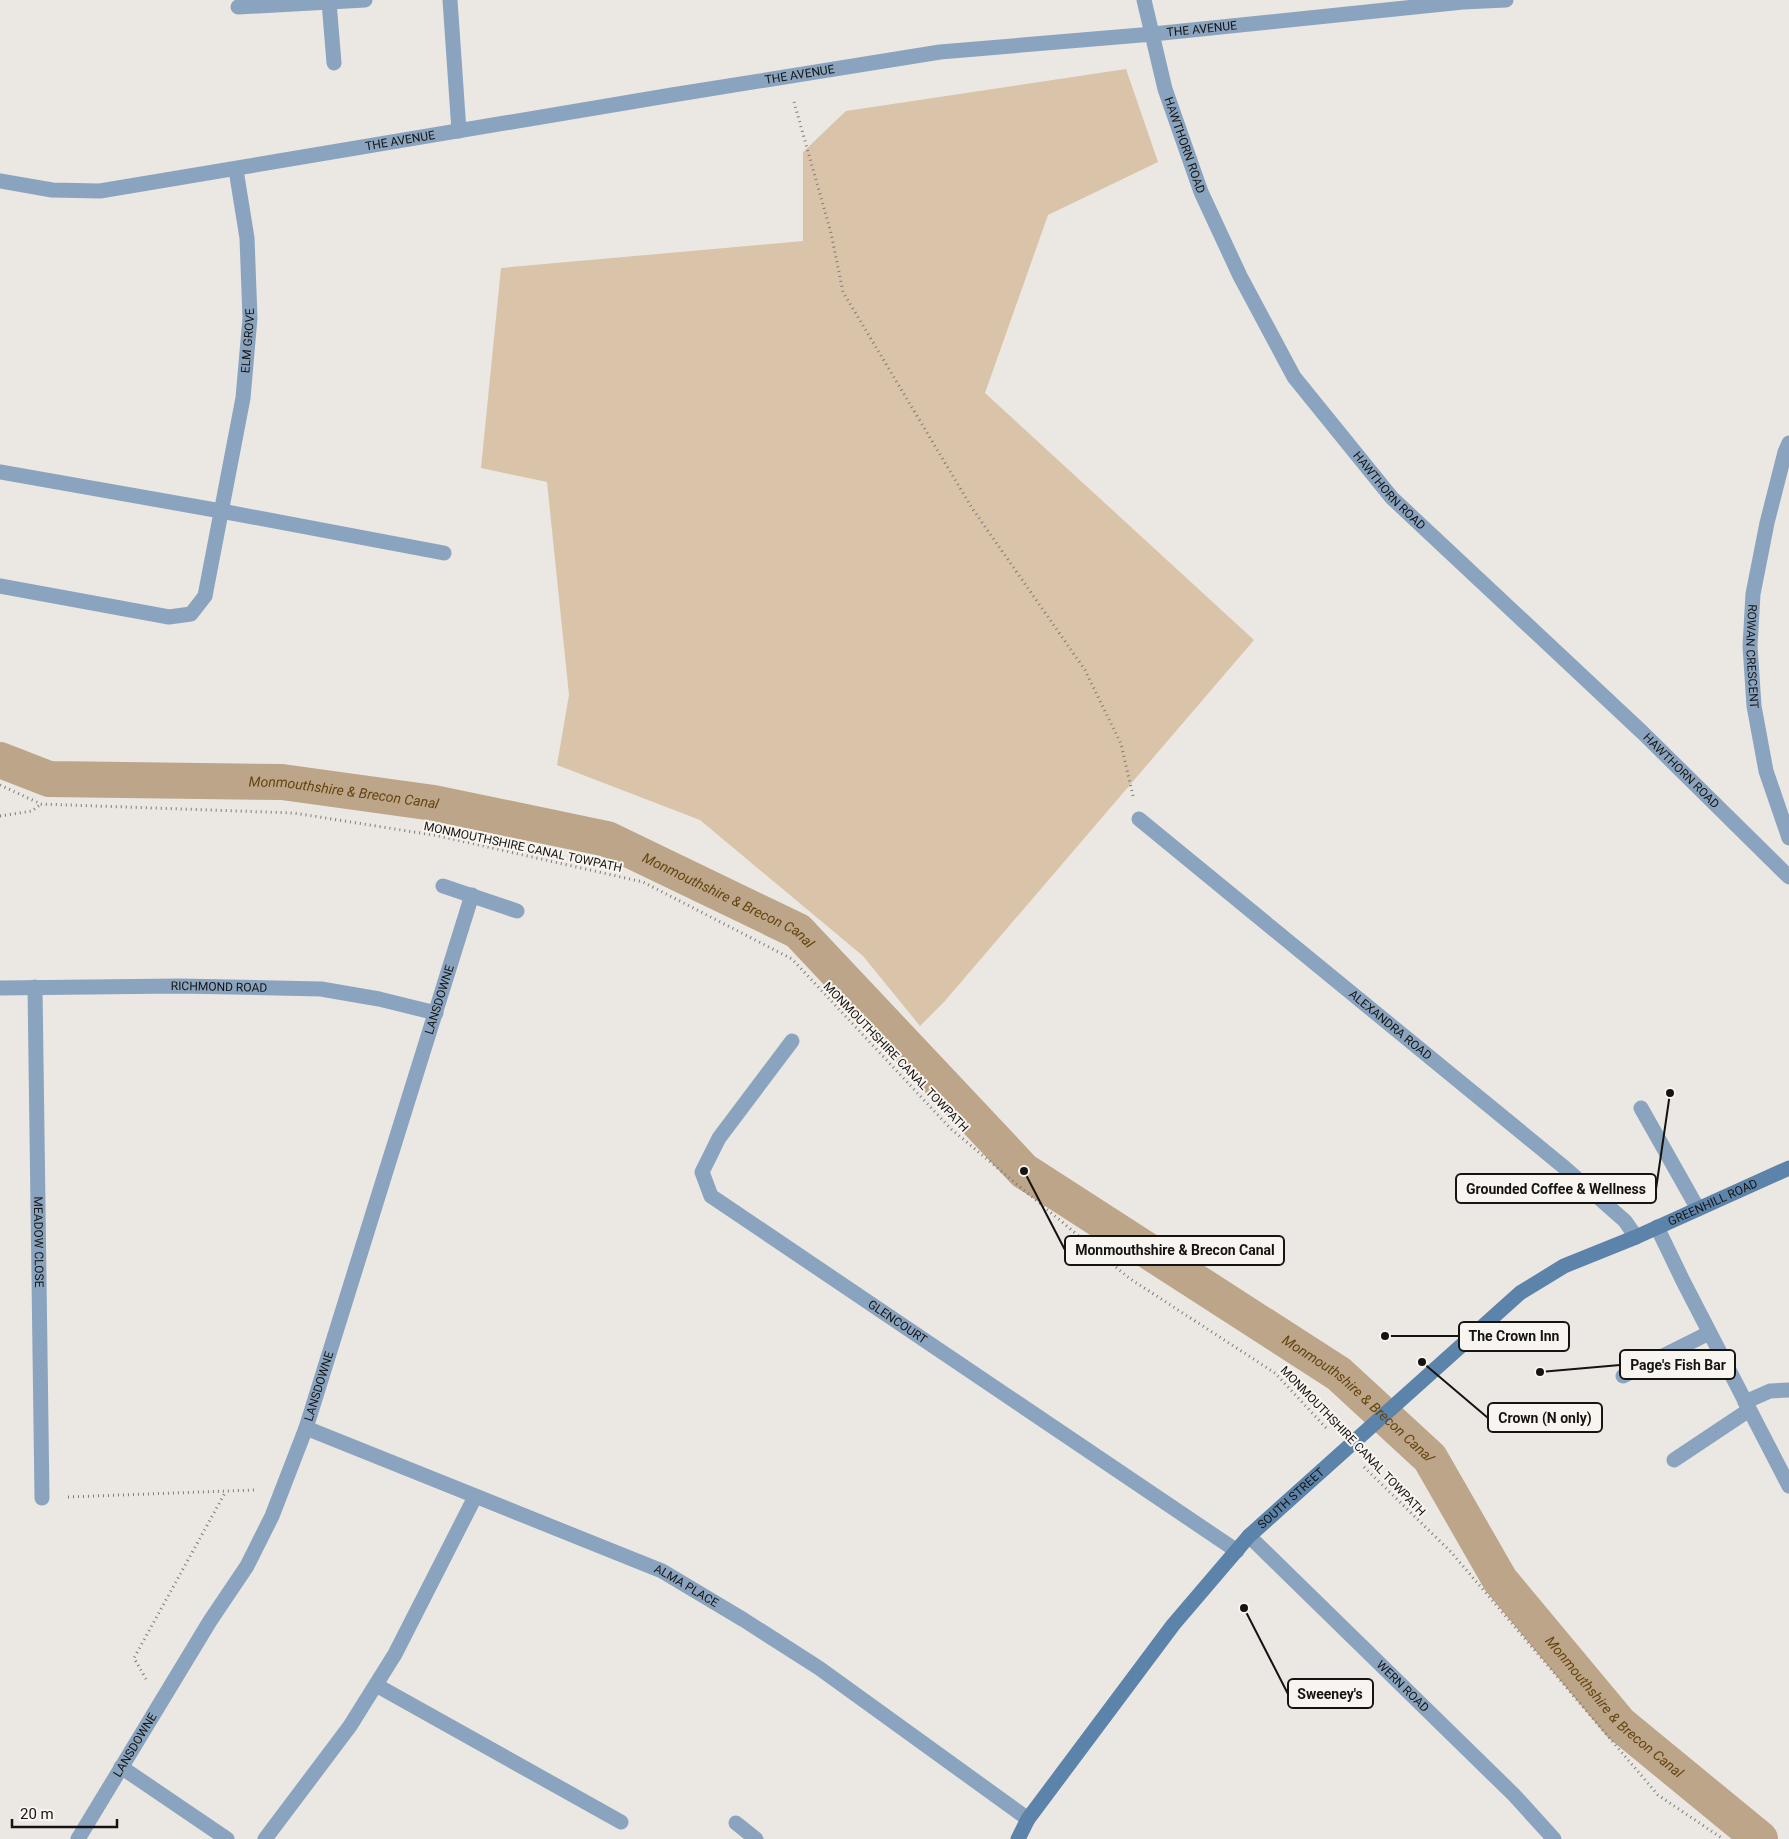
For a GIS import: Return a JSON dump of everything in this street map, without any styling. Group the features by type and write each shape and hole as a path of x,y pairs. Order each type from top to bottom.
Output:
{"street":[{"path":"238,8 365,0"},
{"path":"450,0 459,132"},
{"name":"HAWTHORN ROAD","path":"1144,0 1165,89 1201,192 1240,276 1294,377 1392,498 1643,734 1789,877"},
{"name":"THE AVENUE","path":"0,181 52,190 100,191 940,52 1153,34 1463,2 1506,0"},
{"path":"330,2 334,63"},
{"name":"ELM GROVE","path":"0,586 169,617 191,614 206,596 243,398 250,318 247,238 236,170"},
{"name":"ROWAN CRESCENT","path":"1789,443 1767,523 1753,594 1750,646 1754,706 1766,771 1789,838"},
{"path":"0,472 444,553"},
{"name":"ALEXANDRA ROAD","path":"1139,819 1565,1168 1625,1221 1636,1237"},
{"path":"444,886 517,911"},
{"name":"LANSDOWNE","path":"78,1839 210,1621 247,1566 283,1490 306,1428 472,895"},
{"name":"RICHMOND ROAD","path":"0,988 180,986 320,989 379,999 436,1013"},
{"name":"MEADOW CLOSE","path":"35,987 42,1498"},
{"name":"GLENCOURT","path":"792,1041 719,1138 702,1172 711,1196 1237,1551"},
{"path":"1640,1108 1698,1209"},
{"name":"GREENHILL ROAD","path":"1636,1237 1789,1168"},
{"path":"1657,1227 1789,1486"},
{"name":"SOUTH STREET","path":"1018,1839 1028,1818 1173,1624 1249,1536 1520,1293 1564,1266 1636,1237"},
{"path":"1623,1376 1710,1333"},
{"path":"1674,1460 1770,1391 1789,1390"},
{"name":"ALMA PLACE","path":"306,1428 662,1571 819,1668 1028,1818"},
{"path":"265,1839 350,1726 376,1685 395,1654 476,1497"},
{"name":"WERN ROAD","path":"1249,1536 1514,1795 1554,1839"},
{"path":"376,1685 622,1822"},
{"path":"121,1767 227,1839"},
{"path":"736,1823 756,1839"}],"path":[{"path":"787,77 831,233 843,292 972,508 1085,670 1121,744 1139,819"},
{"name":"MONMOUTHSHIRE CANAL TOWPATH","path":"0,785 41,804 294,812 439,836 643,882 792,959 951,1129 1129,1278 1275,1373 1346,1449 1451,1552 1658,1795 1723,1839"},
{"path":"0,816 32,811 41,804"},
{"path":"42,1498 283,1490"},
{"path":"160,1703 134,1658 226,1491"}],"shaded area":[{"path":"1126,69 1158,162 1048,215 985,393 1254,640 944,1002 920,1026 863,956 700,820 557,765 569,695 547,482 481,468 501,268 803,241 803,152 846,111"}],"waterway":[{"name":"Monmouthshire & Brecon Canal","path":"0,760 49,779 282,782 434,803 607,839 798,931 1024,1171 1339,1374 1430,1458 1500,1580 1620,1724 1760,1839"}],"place":[{"name":"Grounded Coffee & Wellness","path":"1670,1093"},
{"name":"Monmouthshire & Brecon Canal","path":"1024,1171"},
{"name":"The Crown Inn","path":"1385,1336"},
{"name":"Crown (N only)","path":"1422,1362"},
{"name":"Page's Fish Bar","path":"1540,1372"},
{"name":"Sweeney's","path":"1244,1608"}]}
